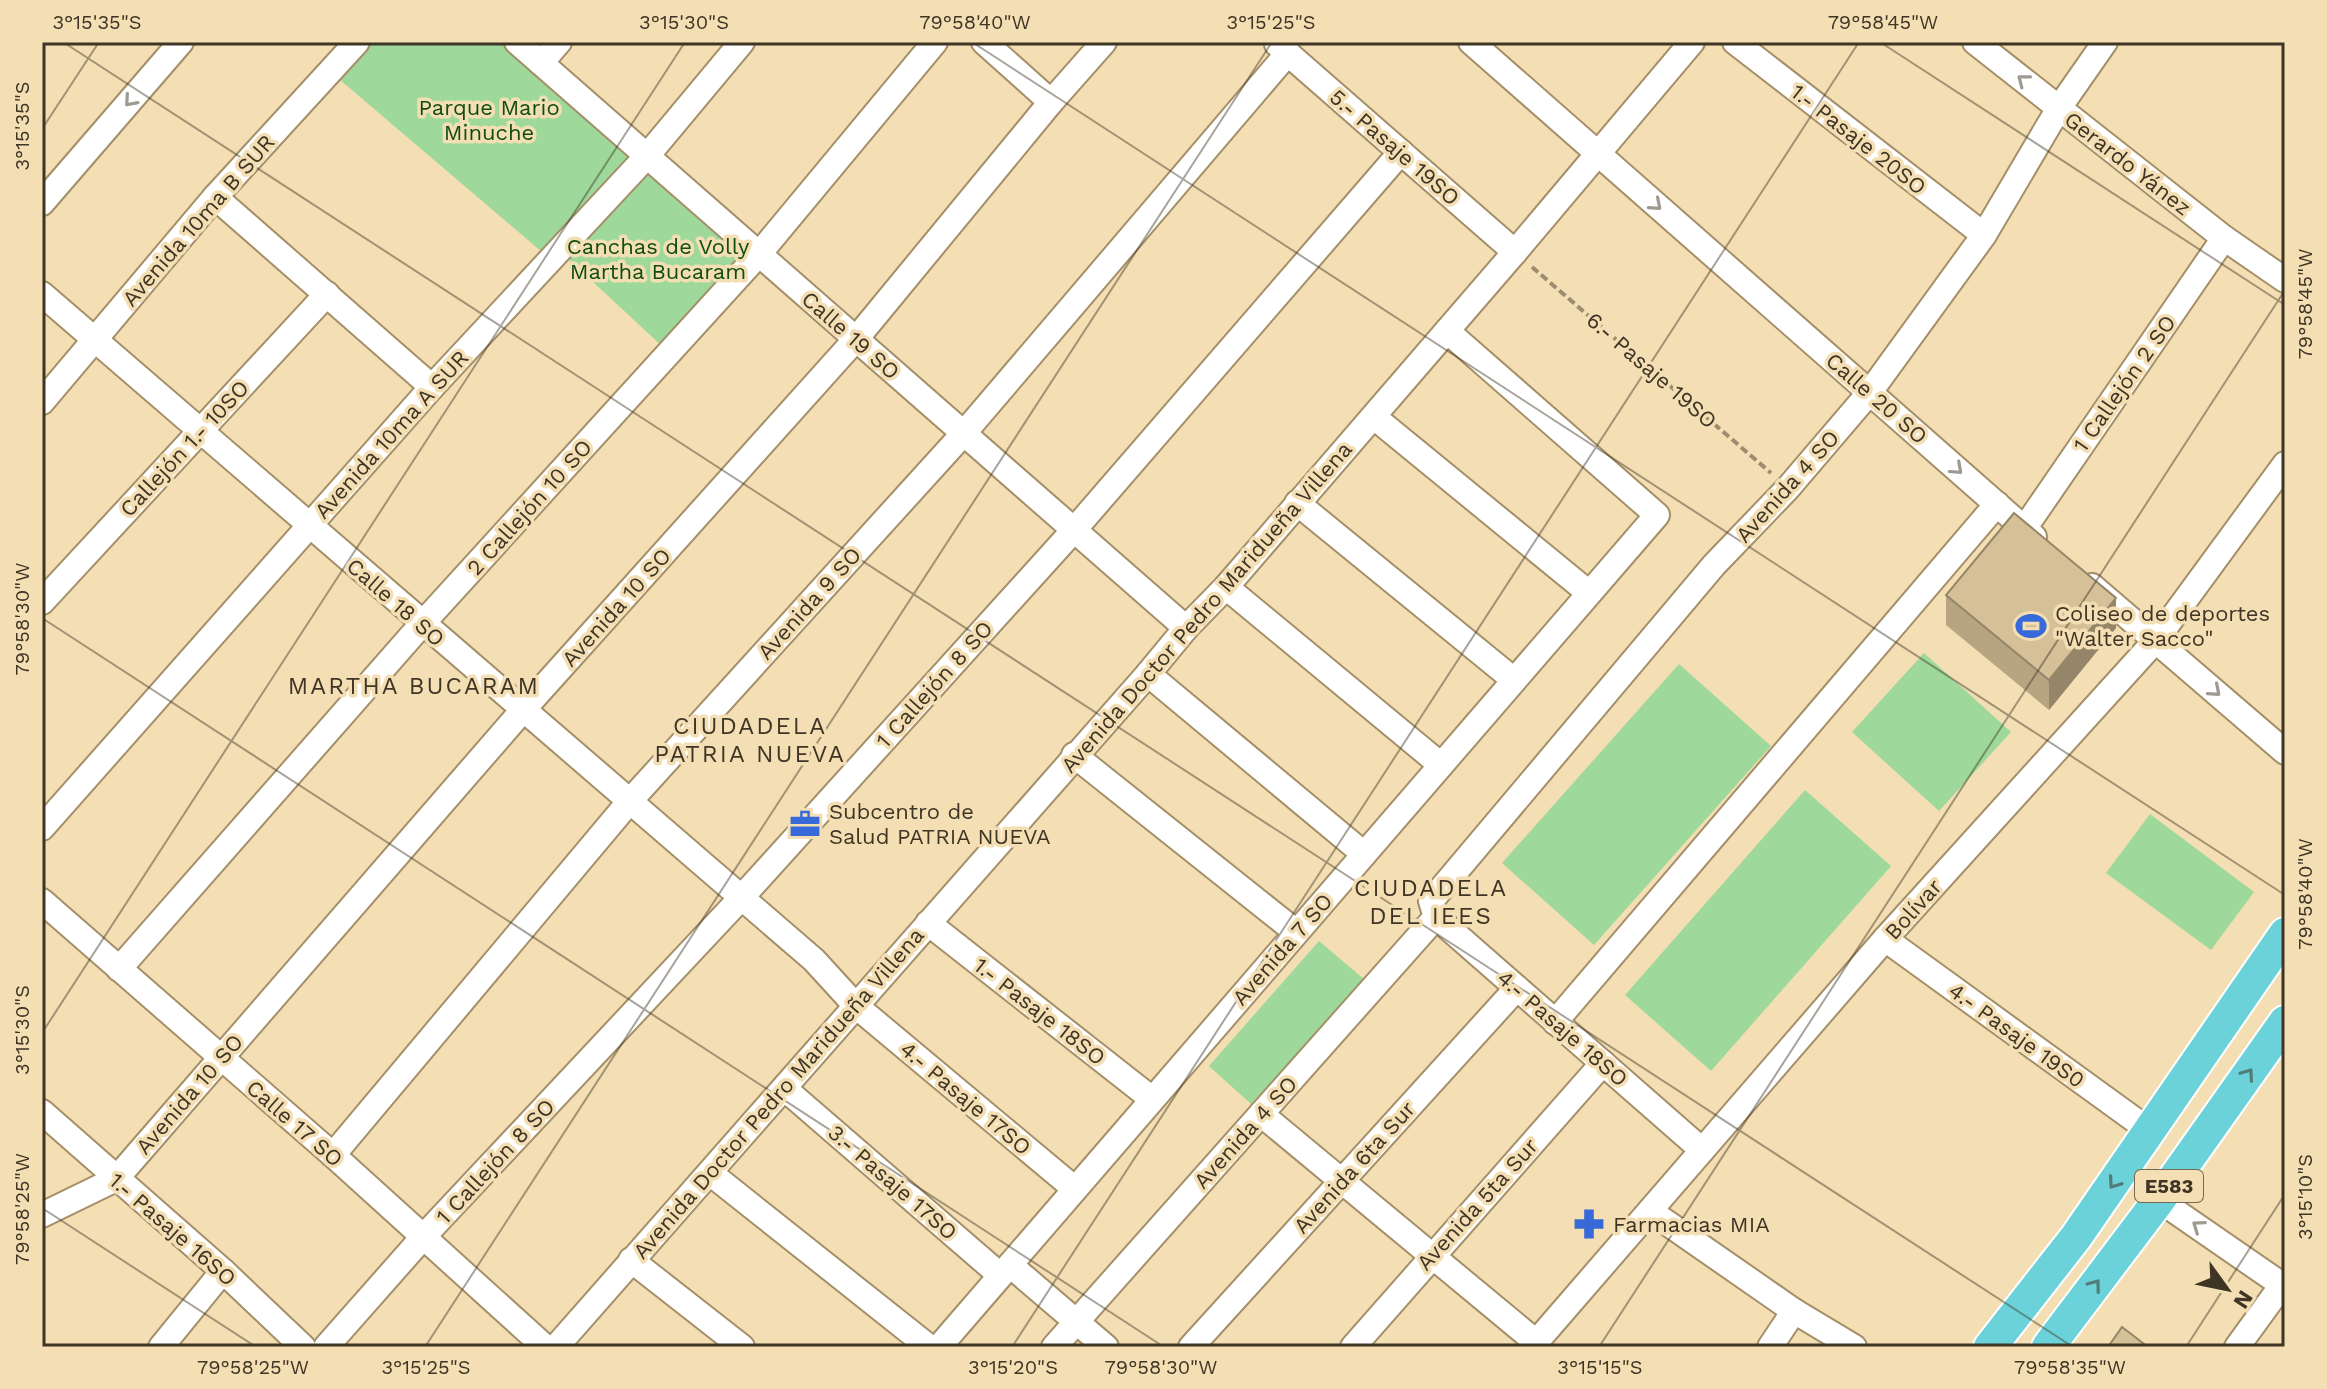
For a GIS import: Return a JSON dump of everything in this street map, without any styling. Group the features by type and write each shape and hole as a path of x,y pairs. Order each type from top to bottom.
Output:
{"main road":[{"name":"E583","path":"1990,1347 2076,1237 2285,934"},
{"name":"E583","path":"2048,1347 2159,1200 2285,1022"}],"street":[{"path":"42,203 181,42"},
{"name":"Avenida 10ma B SUR","path":"42,402 215,197 357,42"},
{"name":"Calle 19 SO","path":"517,42 1186,628"},
{"path":"541,63 559,42"},
{"name":"Avenida 10ma A SUR","path":"42,828 432,387 647,156 742,42"},
{"name":"2 Callejón 10 SO","path":"119,969 422,624 759,254 935,42"},
{"path":"984,42 1051,102"},
{"name":"Avenida 10 SO","path":"42,1215 116,1179 522,711 856,339 1104,42"},
{"name":"Avenida Doctor Pedro Maridueña Villena","path":"556,1347 1374,417 1692,42"},
{"name":"1.- Pasaje 20SO","path":"1735,42 1984,235"},
{"name":"Gerardo Yánez","path":"1975,42 2224,238 2285,280"},
{"name":"Avenida 4 SO","path":"1054,1347 1261,1114 1434,909 1704,576 1788,488 1870,392 1984,235 2059,108 2105,42"},
{"name":"Calle 20 SO","path":"1476,44 2048,549"},
{"name":"5.- Pasaje 19SO","path":"1282,48 1515,252"},
{"name":"Avenida 9 SO","path":"333,1155 629,802 964,433 1282,48"},
{"name":"1 Callejón 8 SO","path":"326,1347 424,1236 741,898 1074,530 1401,152"},
{"path":"215,197 432,387"},
{"name":"1 Callejón 2 SO","path":"2024,529 2224,238"},
{"name":"Calle 18 SO","path":"42,294 814,960 856,1006"},
{"name":"Callejón 1.- 10SO","path":"42,602 327,294"},
{"name":"Avenida 7 SO","path":"939,1347 1657,515 1447,331"},
{"path":"1374,417 1589,593"},
{"name":"Bolívar","path":"1534,1345 1885,939 2156,640 2285,464"},
{"path":"1297,503 1514,680"},
{"path":"1555,1022 1997,504"},
{"path":"2072,569 2285,752"},
{"path":"1226,587 1441,765"},
{"path":"1148,674 1364,854"},
{"path":"1074,755 1296,932"},
{"name":"Calle 17 SO","path":"42,901 333,1155 545,1347"},
{"name":"4.- Pasaje 18SO","path":"1434,909 1517,988 1702,1150"},
{"name":"1.- Pasaje 18SO","path":"928,923 1152,1099"},
{"name":"4.- Pasaje 19S0","path":"1885,939 2150,1131"},
{"name":"Avenida 6ta Sur","path":"1191,1347 1517,988"},
{"name":"4.- Pasaje 17SO","path":"856,1006 1075,1189"},
{"name":"Avenida 5ta Sur","path":"1353,1347 1603,1063"},
{"name":"3.- Pasaje 17SO","path":"785,1089 1005,1270 1106,1347"},
{"name":"1.- Pasaje 16SO","path":"42,1112 223,1271 303,1347"},
{"path":"1261,1114 1534,1345"},
{"path":"710,1173 929,1347"},
{"path":"2159,1200 2284,1286 2237,1347"},
{"path":"1650,1211 1794,1311 1854,1347"},
{"path":"631,1260 742,1347"},
{"path":"161,1347 223,1271"},
{"path":"1770,1347 1794,1311"}],"path":[{"name":"6.- Pasaje 19SO","path":"1515,252 1788,488"}],"green space":[{"name":"Parque Mario Minuche","path":"372,42 502,42 635,156 542,252 339,79"},
{"name":"Canchas de Volly Martha Bucaram","path":"646,167 746,254 663,347 564,255"},
{"path":"1924,653 2011,732 1939,811 1852,732"},
{"path":"1679,664 1771,746 1594,945 1502,863"},
{"path":"1805,790 1891,866 1711,1071 1625,995"},
{"path":"2150,814 2254,892 2211,950 2106,873"},
{"path":"1319,941 1365,980 1251,1104 1209,1066"}],"building":[{"name":"Coliseo de deportes \"Walter Sacco\"","path":"2014,513 2116,598 2049,680 1946,595"},
{"path":"2122,1327 2148,1347 2108,1347"}],"place":[{"name":"Coliseo de deportes \"Walter Sacco\"","path":"2031,626"},
{"name":"Subcentro de Salud PATRIA NUEVA","path":"805,824"},
{"name":"Farmacias MIA","path":"1589,1224"}],"district":[{"name":"MARTHA BUCARAM","path":"414,686"},
{"name":"CIUDADELA PATRIA NUEVA","path":"750,740"},
{"name":"CIUDADELA DEL IEES","path":"1431,902"}]}
